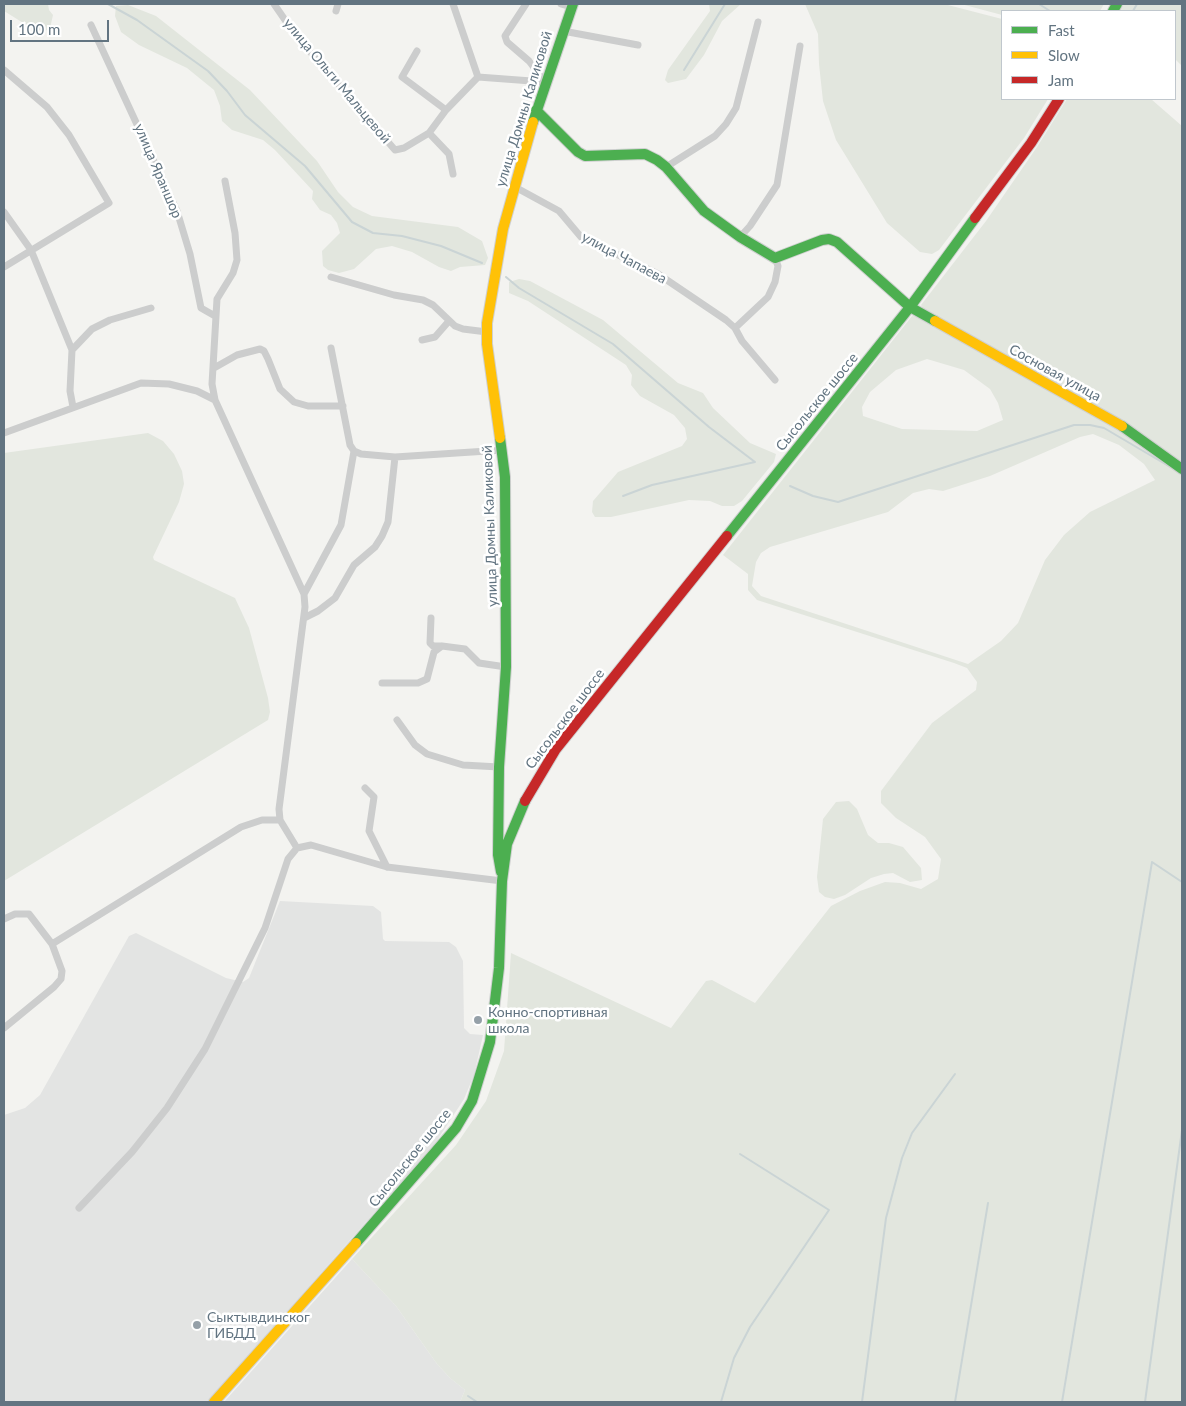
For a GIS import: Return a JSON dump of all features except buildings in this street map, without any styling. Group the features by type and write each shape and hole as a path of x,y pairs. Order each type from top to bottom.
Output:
{"main road":[{"name":"улица Домны Каликовой","path":"502,880 498,855 499,768 506,667 507,559 503,450 487,332 503,229 536,110 563,31 568,5"},
{"name":"Сысольское шоссе","path":"214,1402 438,1151 456,1128 472,1100 482,1074 490,1042 499,968 502,880 508,844 528,794 556,749 910,307 1025,151 1058,100"},
{"path":"536,110 578,152 585,156 645,154 666,167 704,211 740,238 775,258"},
{"name":"Сосновая улица","path":"775,258 829,239 837,242 910,307 1133,432 1182,468"}],"street":[{"name":"улица Ольги Мальцевой","path":"274,4 294,33 395,150 404,148 429,134 446,110 478,77"},
{"path":"453,4 478,77 545,82"},
{"path":"526,4 504,36 507,42 545,82"},
{"path":"666,167 715,136 726,124 736,108 758,22"},
{"name":"улица Яраншор","path":"91,25 177,211 190,254 201,308 214,316"},
{"path":"563,31 638,45"},
{"path":"740,238 777,185 800,46"},
{"path":"417,51 402,77 446,110"},
{"path":"4,70 47,107 69,134 109,203 4,267"},
{"path":"429,134 449,154 453,174"},
{"path":"225,181 235,233 237,260 233,273 217,299 214,316 214,368 212,384 215,400 304,594 304,618 279,809 280,820 297,848"},
{"name":"улица Чапаева","path":"514,186 559,211 581,237 658,274 735,328"},
{"path":"4,212 31,250 72,350 70,391 73,407"},
{"path":"775,258 778,266 775,282 768,297 735,328 742,341 775,380"},
{"path":"331,277 394,295 423,300 433,305 449,321 464,329 487,332"},
{"path":"72,350 92,329 110,320 151,308"},
{"path":"422,340 435,337 449,321"},
{"path":"331,348 350,445 354,450 361,454 395,457 503,450"},
{"path":"214,368 237,355 260,349 264,350 280,389 294,402 308,406 343,406"},
{"path":"4,433 141,383 169,384 197,391 215,400"},
{"path":"304,594 341,525 354,450"},
{"path":"304,618 335,598 354,565 375,547 382,536 388,522 395,457"},
{"path":"431,618 430,643 433,646 465,648 479,663 506,667"},
{"path":"382,683 418,683 427,679 434,652 442,646"},
{"path":"397,720 415,746 427,754 463,765 499,768"},
{"path":"365,788 374,797 374,810 369,823 369,831 387,867"},
{"path":"52,944 241,827 262,820 280,820"},
{"path":"79,1208 132,1152 167,1108 205,1049 265,928 288,858 297,848 311,845 387,867 502,880"},
{"path":"4,919 15,914 29,914 52,944 62,971 61,979 54,988 4,1028"}],"shaded area":[{"path":"4,4 48,4 49,10 53,15 50,28 45,31 33,29 4,11"},
{"path":"709,4 741,4 722,21 704,55 686,79 668,83 665,80 668,70 710,11"},
{"path":"805,4 944,4 1001,19 1001,100 1047,100 1024,138 939,250 932,254 920,252 887,223 836,140 823,101 818,34"},
{"path":"961,4 1104,4 1101,10 1001,10 1001,15"},
{"path":"1123,4 1182,4 1182,66 1176,60 1176,10 1120,10"},
{"path":"128,5 156,16 250,90 317,161 338,192 353,207 372,216 458,227 482,241 488,258 485,265 460,267 451,271 439,267 412,252 392,246 376,249 354,269 339,273 328,270 323,266 322,251 340,233 337,223 331,215 320,210 312,199 313,191 275,150 263,140 232,130 222,121 220,106 214,90 187,68 139,45 121,32 115,16 116,6"},
{"path":"1066,100 1152,100 1182,126 1182,464 925,311 921,305 986,221 1037,147"},
{"path":"519,279 530,281 603,320 678,383 703,393 713,408 750,443 776,454 774,462 742,501 734,506 722,506 710,501 689,500 611,517 595,517 592,512 593,501 618,472 682,446 687,439 685,428 674,415 640,396 631,385 632,375 626,365 528,301 509,293 509,282"},
{"path":"912,316 922,317 1131,435 1182,473 1182,1402 460,1402 465,1390 437,1364 396,1306 352,1259 456,1145 486,1101 504,1051 511,953 671,1028 706,981 712,980 755,1003 831,906 860,891 885,882 900,883 921,889 938,879 941,859 925,837 896,818 881,803 881,791 932,723 976,690 977,682 967,668 954,663 757,600 748,590 748,574 723,555","holes":["927,359 964,370 990,389 998,403 1003,420 977,431 902,429 863,416 862,407 870,392 896,370","1093,434 1119,445 1144,464 1155,480 1090,512 1064,535 1045,560 1018,623 1001,641 968,664 761,596 752,586 756,562 761,553 770,547 888,512 913,493 929,489 943,491 990,476 1080,437"]},
{"path":"148,433 163,441 174,454 182,471 184,484 179,502 153,557 154,560 235,598 249,628 268,698 270,712 268,720 4,881 4,453"},
{"path":"849,801 857,809 868,835 878,843 889,843 903,847 921,868 922,880 910,882 893,873 884,874 871,878 845,895 834,899 825,897 819,892 817,877 823,819 836,802"},
{"path":"280,901 373,906 381,912 383,939 385,941 449,942 456,947 463,961 464,1028 470,1034 483,1035 474,1075 464,1099 434,1145 207,1402 4,1402 4,1115 25,1108 40,1095 129,936 136,933 226,978 243,982 249,978"},
{"path":"352,1259 396,1306 437,1364 465,1390 460,1402 224,1402"}],"waterway":[{"path":"108,4 137,20 208,71 227,91 245,115 305,166 352,222 373,233 402,236 441,246 482,263"},
{"path":"684,70 725,4"},
{"path":"1039,4 1048,10"},
{"path":"1134,10 1137,4"},
{"path":"506,277 519,288 613,344 709,427 755,462"},
{"path":"790,486 813,496 838,502 1074,425 1090,425 1104,428 1172,468"},
{"path":"623,496 652,485 755,462"},
{"path":"1062,1402 1152,862 1182,882"},
{"path":"862,1402 886,1218 902,1158 912,1133 955,1074"},
{"path":"1145,1402 1182,1130"},
{"path":"721,1402 734,1358 750,1327 829,1210 740,1154"},
{"path":"955,1402 988,1203"},
{"path":"468,1396 477,1402"}],"traffic: fast":[{"path":"533,122 573,4"},
{"path":"1114,10 1117,4"},
{"path":"536,110 578,152 585,156 645,154 657,160 666,167 704,211 740,237 775,258 822,240 829,239 837,242 910,307 935,321"},
{"path":"727,536 910,307 975,218"},
{"path":"1122,426 1182,469"},
{"path":"500,438 505,477 506,667 499,767 498,855 501,872"},
{"path":"356,1243 456,1128 472,1101 490,1042 499,968 502,881 507,844 525,801"}],"traffic: slow":[{"path":"500,438 487,344 487,323 503,229 533,122"},
{"path":"935,321 1122,426"},
{"path":"214,1402 356,1243"}],"traffic: jam":[{"path":"975,218 1031,143 1058,100"},
{"path":"525,801 556,749 727,536"}],"place":[{"name":"Конно-спортивная школа","path":"478,1020"},
{"name":"Сыктывдинског ГИБДД","path":"197,1325"}]}
